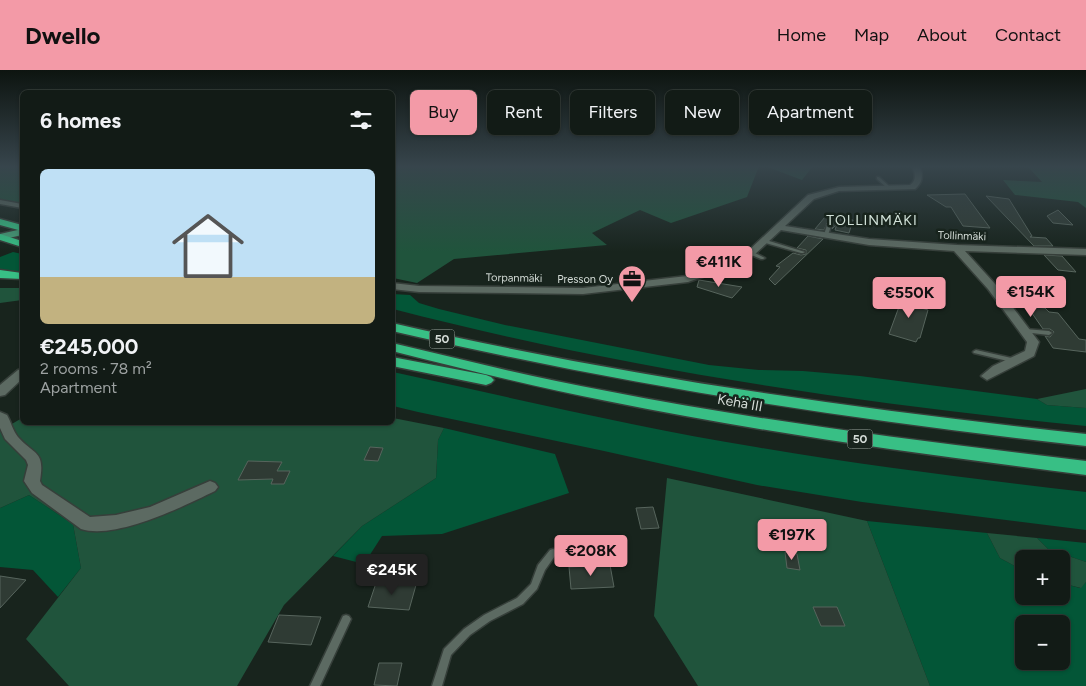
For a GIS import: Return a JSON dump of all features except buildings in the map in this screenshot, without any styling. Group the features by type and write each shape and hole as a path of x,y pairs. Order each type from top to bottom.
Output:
{"highway":[{"path":"0,222 20,227"},
{"path":"0,238 20,239"},
{"path":"0,274 20,276"},
{"path":"395,319 436,330 492,350"},
{"name":"Kehä III","path":"395,328 492,350 632,378 756,399 910,420 1086,440"},
{"name":"Kehä III","path":"395,348 499,373 635,402 756,423 909,446 1086,468"},
{"path":"395,362 542,392 635,402"}],"street":[{"name":"Torpanmäki","path":"395,286 514,290 601,289 688,279 723,267 751,253 811,197 817,195"},
{"path":"0,202 20,206"},
{"name":"Tollinmäki","path":"778,227 827,231 869,242 957,248 1086,252"},
{"path":"957,248 992,287 1033,342 1030,354 1018,361 997,366 987,376"},
{"path":"0,392 20,375"},
{"path":"0,418 2,418 12,439 32,457 35,465 32,481 37,489 87,524 116,522 153,513 210,487"}],"lane":[{"path":"764,241 803,252"},
{"path":"751,253 763,258"},
{"path":"992,287 1010,288"},
{"path":"1025,331 1049,333"},
{"path":"976,352 1018,361"},
{"path":"436,686 447,652 467,632 520,601 534,586 541,568 554,554"},
{"path":"315,686 346,619"}],"green space":[{"path":"0,195 20,195 20,204 0,200"},
{"path":"395,195 748,195 747,197 671,223 640,210 592,233 607,245 454,259 417,283 395,278"},
{"path":"1015,195 1086,195 1086,208 1078,202"},
{"path":"13,252 20,254 20,272 0,270 0,257"},
{"path":"0,288 20,288 20,300 0,303"},
{"path":"395,294 410,295 419,303 505,325 709,365 860,376 1037,399 1047,405 1086,408 1086,426 911,406 737,381 564,349 395,309"},
{"path":"395,372 574,412 710,439 879,466 1086,492 1086,530 862,502 757,485 395,406"},
{"path":"1086,389 1086,408 1047,405 1037,399"},
{"path":"395,418 444,428 438,440 436,478 362,526 284,605 237,686 69,686 26,639 81,568 73,524 29,495 0,508 0,431 20,419 20,425 395,425"},
{"path":"444,428 555,454 569,493 442,534 382,536 364,564 333,556 362,526 436,478 438,440"},
{"path":"667,478 867,521 930,686 698,686 654,616"},
{"path":"29,495 73,524 81,568 58,597 33,570 0,567 0,508"},
{"path":"867,521 987,533 1000,558 1015,566 1015,605 1070,605 1070,585 1080,588 1086,582 1086,686 930,686"},
{"path":"987,533 1037,538 1051,550 1015,550 1015,566 1000,558"},
{"path":"1037,538 1086,543 1086,562 1070,557 1070,550 1048,549"},
{"path":"1070,557 1086,562 1086,582 1081,588 1070,585"}],"place":[{"name":"Presson Oy","path":"632,303"}],"district":[{"name":"TOLLINMÄKI","path":"872,220"}]}
